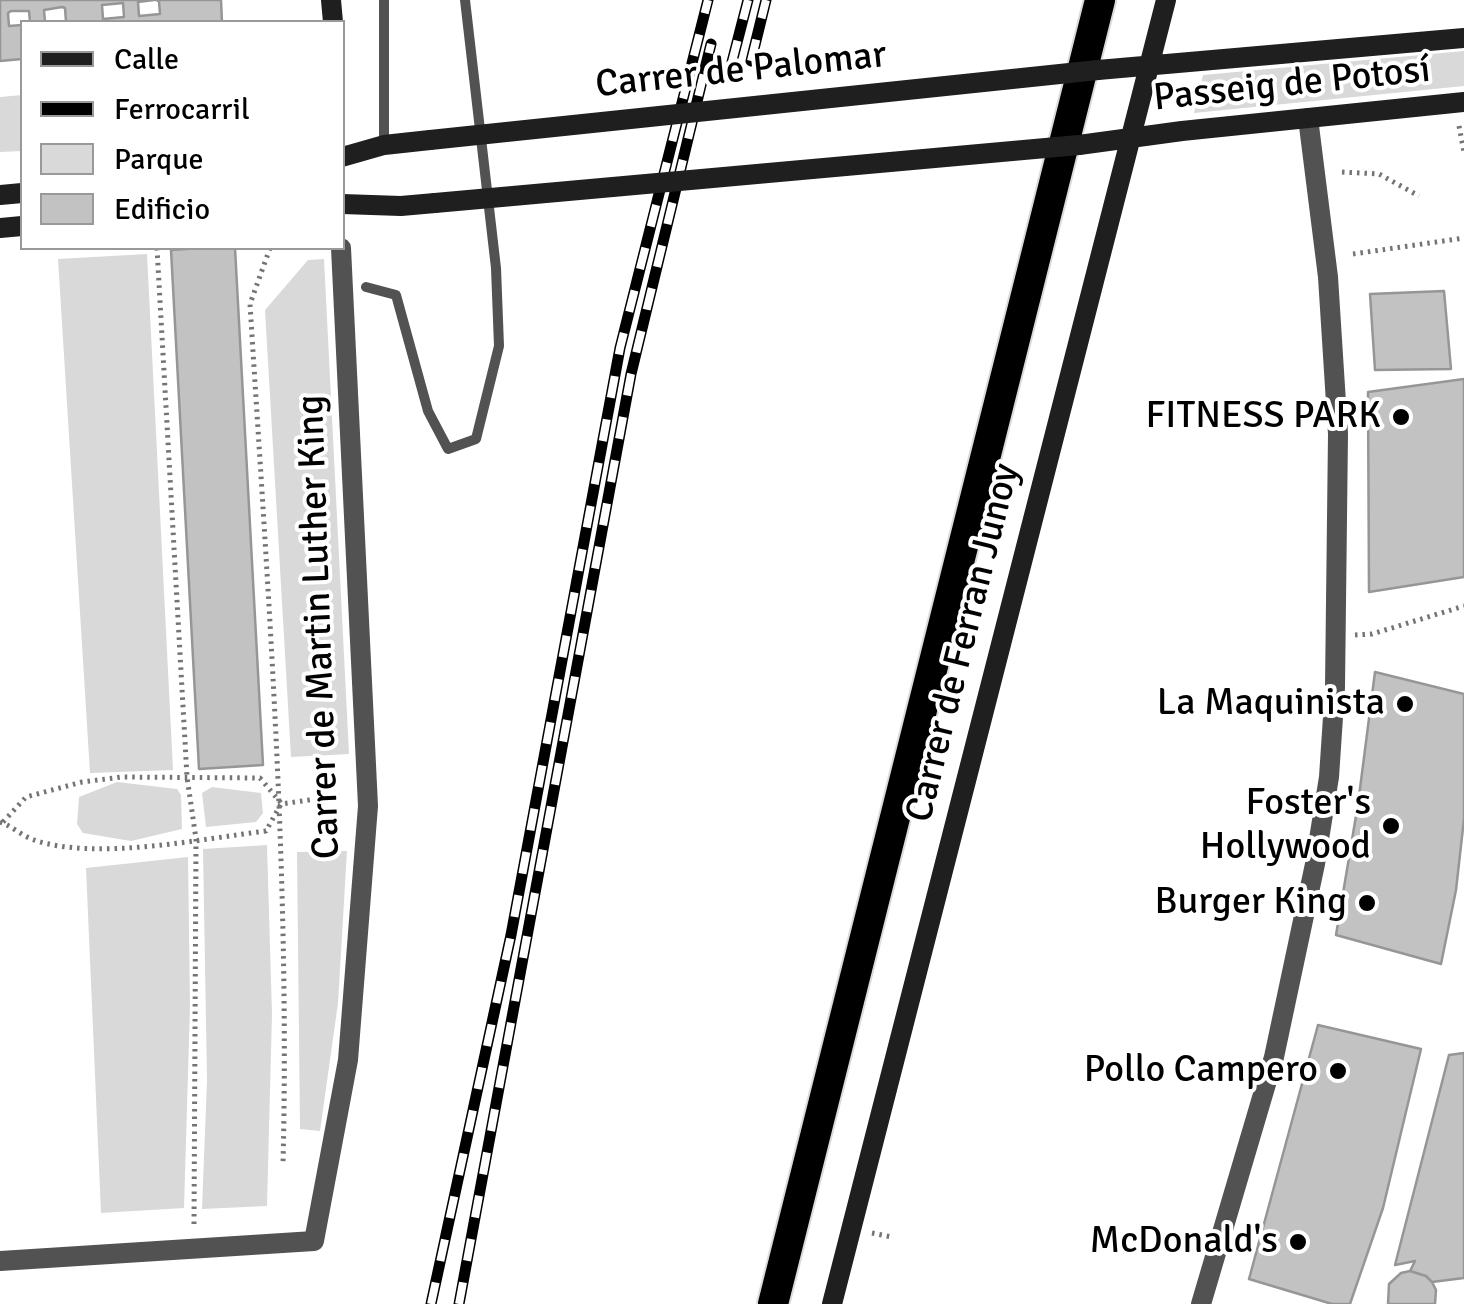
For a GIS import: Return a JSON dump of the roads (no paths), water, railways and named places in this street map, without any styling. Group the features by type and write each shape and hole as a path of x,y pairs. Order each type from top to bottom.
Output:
{"highway":[{"path":"773,1304 1100,0"}],"street":[{"name":"Carrer de Ferran Junoy","path":"832,1304 1166,0"},
{"name":"Passeig de Potosí","path":"1149,66 1464,38"},
{"name":"Carrer de Palomar","path":"345,156 384,145 1149,66"},
{"name":"Passeig de Potosí","path":"1128,138 1464,102"},
{"path":"1201,1304 1274,1058 1329,777 1335,687 1338,434 1328,277 1308,118"},
{"path":"345,204 401,206 1128,138"},
{"name":"Carrer de Martin Luther King","path":"0,1261 314,1241 348,1060 368,794 341,250"}],"lane":[{"path":"384,0 384,145"},
{"path":"366,287 396,295 428,411 448,450 476,439 498,346 496,268 466,0"}],"railway":[{"path":"431,1304 511,935 620,348 708,0"},
{"path":"732,62 748,0"},
{"path":"751,61 766,0"},
{"path":"459,1304 631,374 711,44"}],"place":[{"name":"FITNESS PARK","path":"1401,417"},
{"name":"La Maquinista","path":"1405,704"},
{"name":"Foster's Hollywood","path":"1391,826"},
{"name":"Burger King","path":"1367,903"},
{"name":"Pollo Campero","path":"1338,1071"},
{"name":"McDonald's","path":"1298,1242"}]}
